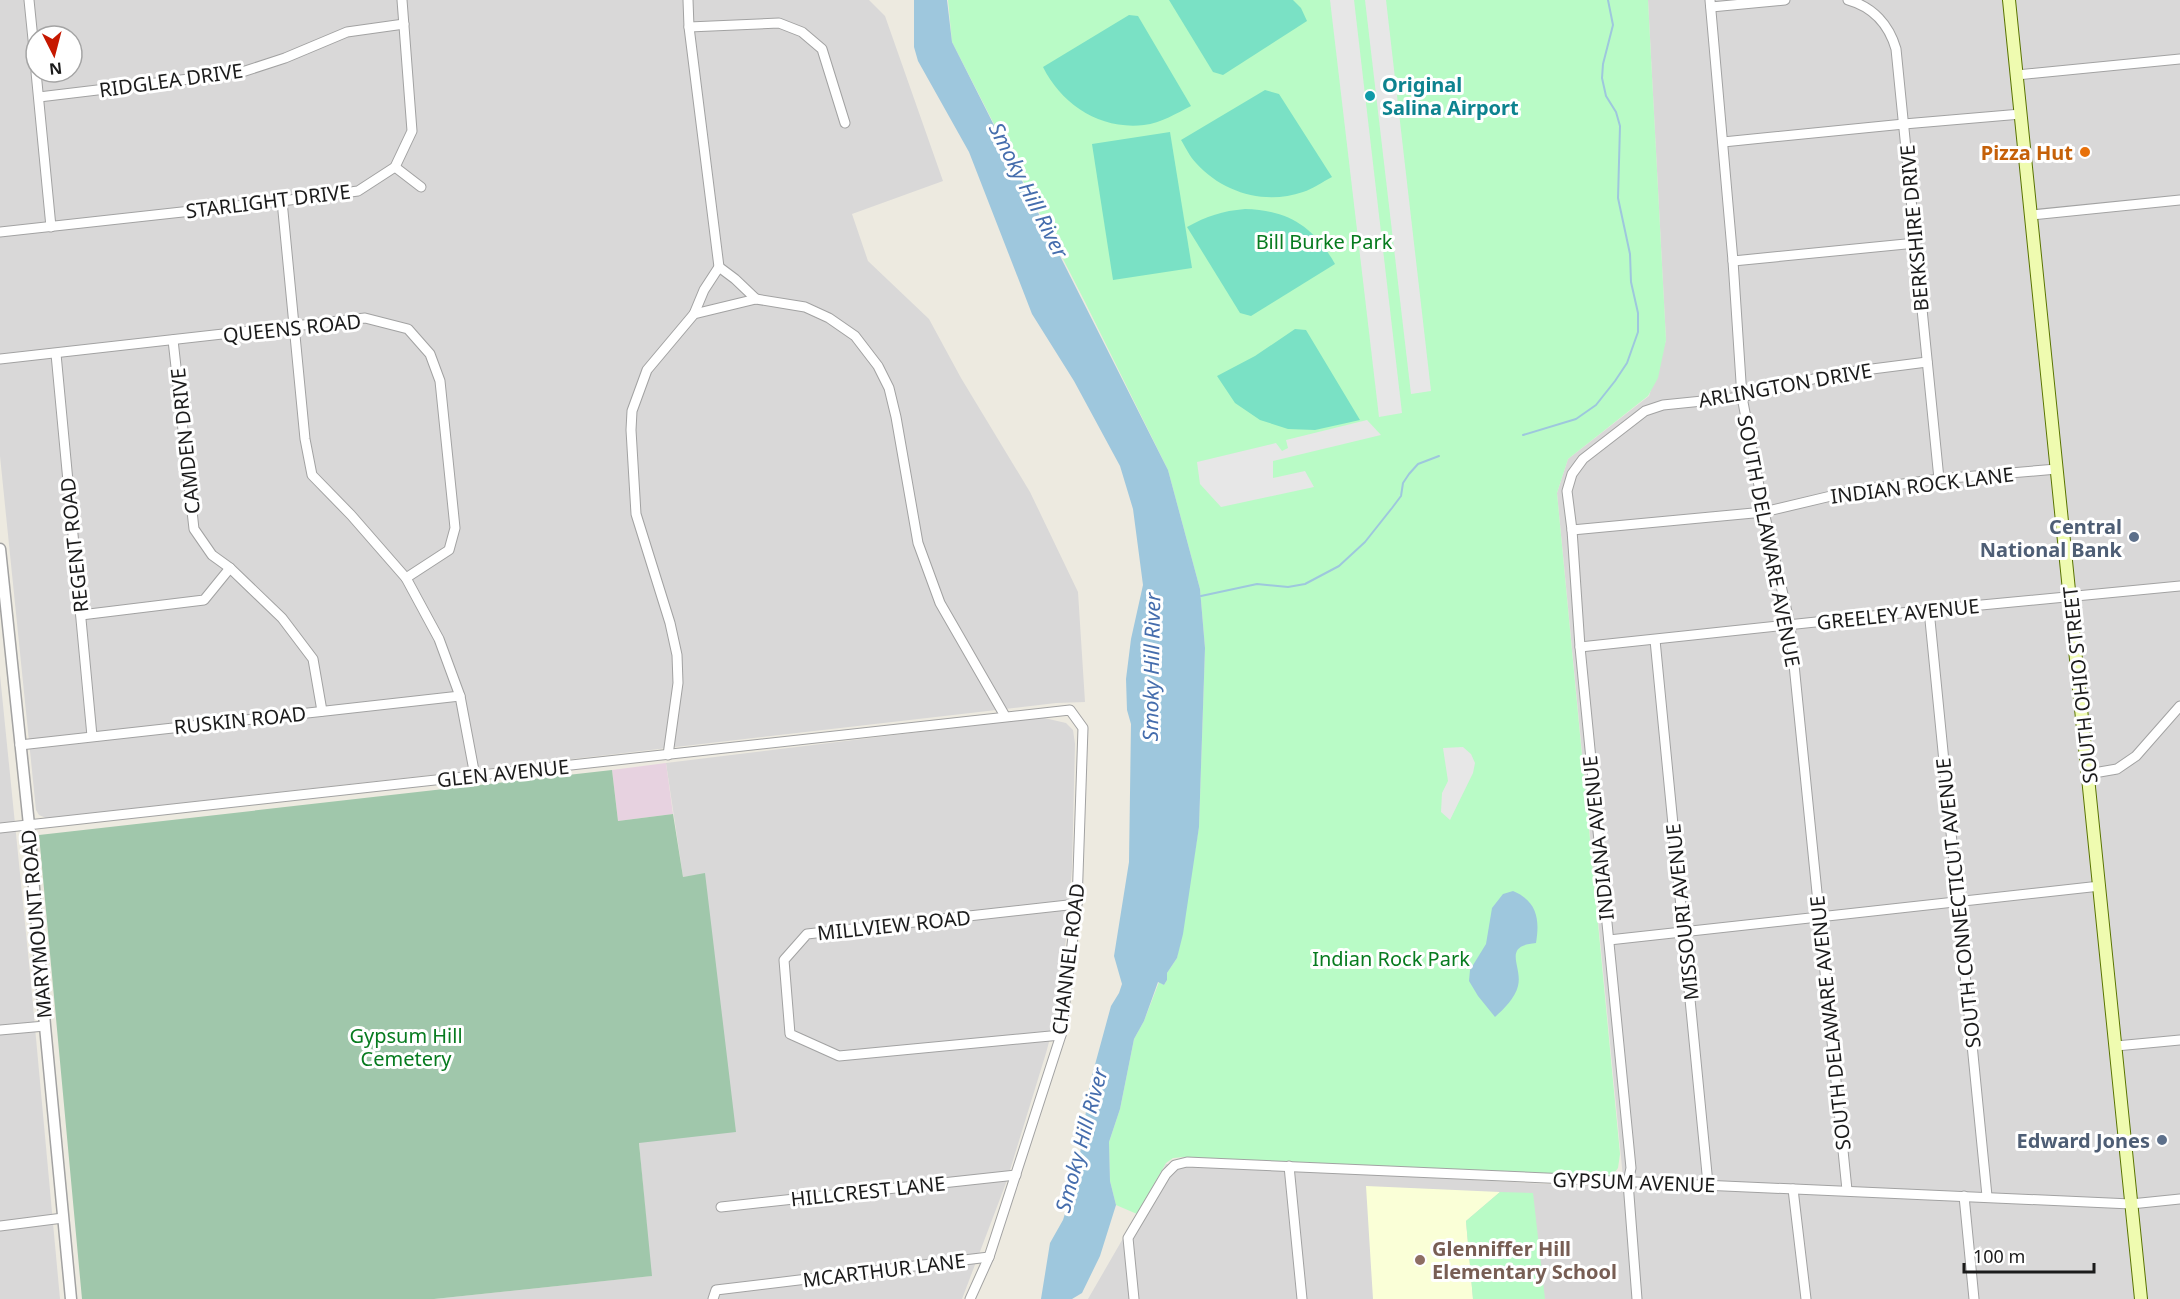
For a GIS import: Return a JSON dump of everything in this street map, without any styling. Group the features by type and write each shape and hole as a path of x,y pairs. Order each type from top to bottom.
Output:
{"main road":[{"name":"SOUTH OHIO STREET","path":"2009,0 2141,1299"}],"street":[{"path":"29,0 31,24"},
{"path":"402,0 412,131 395,168 421,187"},
{"path":"668,755 678,683 677,655 670,623 636,514 631,430 632,411 647,370 694,314 704,290 718,267 689,27 688,0"},
{"path":"1710,4 1785,0"},
{"name":"BERKSHIRE DRIVE","path":"1848,0 1859,3 1880,18 1891,32 1896,49 1939,479"},
{"name":"SOUTH DELAWARE AVENUE","path":"1710,4 1733,261 1742,397 1764,512 1790,625 1847,1190"},
{"path":"689,27 779,23 802,32 822,49 845,123"},
{"name":"RIDGLEA DRIVE","path":"39,97 239,73 285,58 347,32 404,24"},
{"path":"2017,75 2180,59"},
{"path":"38,84 51,226"},
{"path":"1723,142 2021,114"},
{"name":"STARLIGHT DRIVE","path":"0,232 358,191 395,168"},
{"path":"2031,215 2180,200"},
{"path":"282,201 305,439 312,475 351,515 406,578 439,639 460,696 475,777"},
{"path":"1733,261 1916,243"},
{"path":"718,267 756,299"},
{"path":"694,314 756,299 805,307 829,318 855,336 878,366 889,388 918,543 940,603 1005,716"},
{"name":"QUEENS ROAD","path":"0,359 365,318 408,329 430,354 440,381 455,528 449,550 406,578"},
{"name":"CAMDEN DRIVE","path":"173,340 194,529 212,555 230,568 282,618 313,659 322,711"},
{"name":"REGENT ROAD","path":"56,354 92,736"},
{"name":"ARLINGTON DRIVE","path":"1645,411 1663,405 1742,397 1833,374 1927,362"},
{"name":"INDIANA AVENUE","path":"1637,1299 1628,1182 1631,1168 1567,491 1572,474 1583,459 1645,411"},
{"name":"INDIAN ROCK LANE","path":"1572,530 1764,512 1852,491 1939,479 2057,468"},
{"name":"MARYMOUNT ROAD","path":"0,549 28,825 71,1299"},
{"path":"81,615 204,600 230,568"},
{"name":"GREELEY AVENUE","path":"1580,647 2180,586"},
{"name":"SOUTH CONNECTICUT AVENUE","path":"1929,610 1987,1196"},
{"name":"MISSOURI AVENUE","path":"1655,640 1708,1184"},
{"name":"RUSKIN ROAD","path":"20,745 460,696"},
{"path":"2088,774 2117,769 2136,756 2180,706"},
{"name":"CHANNEL ROAD","path":"970,1299 989,1257 1061,1035 1077,904 1083,728 1070,710 1005,716"},
{"name":"GLEN AVENUE","path":"0,828 475,777 1005,716"},
{"path":"1609,940 2100,886"},
{"name":"MILLVIEW ROAD","path":"1061,1035 839,1056 790,1034 784,960 807,934 1077,904"},
{"path":"0,1030 45,1026"},
{"path":"2116,1046 2180,1040"},
{"name":"GYPSUM AVENUE","path":"1134,1299 1128,1238 1166,1174 1174,1165 1187,1162 2132,1204 2180,1199"},
{"path":"1289,1166 1302,1299"},
{"name":"HILLCREST LANE","path":"721,1206 1016,1175"},
{"path":"1793,1189 1806,1299"},
{"path":"1964,1196 1974,1299"},
{"path":"0,1226 63,1218"},
{"name":"MCARTHUR LANE","path":"713,1299 716,1290 989,1257"}],"shaded area":[{"path":"0,0 869,0 885,16 943,181 852,214 868,261 929,319 961,378 1030,492 1078,592 1085,702 1056,703 46,818 39,815 36,810 0,456"},
{"path":"1330,0 1354,0 1402,413 1379,417"},
{"path":"1365,0 1386,0 1431,391 1411,394"},
{"path":"1648,0 2180,0 2180,1299 1088,1299 1166,1164 1624,1188 1557,493 1568,459 1649,396 1666,340"},
{"path":"1367,420 1381,435 1273,461 1273,478 1305,471 1314,487 1221,507 1200,484 1197,462 1276,443 1282,451 1288,448 1286,440"},
{"path":"0,675 30,973 60,1299 0,1299"},
{"path":"1040,717 1066,723 1073,730 1075,744 1072,868 1066,939 1055,1020 1046,1053 1006,1183 962,1299 434,1299 651,1276 639,1142 705,874 683,877 666,763"},
{"path":"1463,747 1471,754 1475,763 1473,773 1450,820 1441,812 1442,793 1448,781 1443,748"},
{"path":"666,763 673,814 618,821 612,770"},
{"name":"Glenniffer Hill Elementary School","path":"1366,1186 1500,1192 1466,1221 1473,1299 1373,1299"}],"green space":[{"path":"948,0 1648,0 1666,340 1658,378 1648,396 1568,459 1557,493 1620,1154 1618,1168 1611,1177 1184,1157 1173,1158 1166,1163 1137,1214 1116,1205 1110,1181 1109,1142 1120,1109 1134,1039 1144,1021 1159,982 1164,985 1167,973 1177,958 1199,827 1205,648 1200,589 1168,470 952,42"},
{"path":"1169,0 1293,0 1301,8 1307,21 1223,75 1213,72"},
{"path":"1129,15 1138,16 1191,106 1163,120 1144,125 1128,126 1112,123 1084,112 1061,93 1043,67"},
{"path":"1265,90 1279,94 1332,177 1303,192 1289,196 1260,196 1232,189 1219,182 1194,161 1181,140"},
{"path":"1170,132 1192,268 1113,280 1092,144"},
{"path":"1245,209 1274,213 1298,223 1318,240 1335,264 1251,316 1240,313 1187,227 1215,215"},
{"path":"1295,329 1306,330 1360,420 1315,430 1288,429 1260,420 1235,403 1217,376 1255,356"},
{"name":"Gypsum Hill Cemetery","path":"612,770 618,821 673,814 683,877 705,873 736,1132 639,1143 652,1276 434,1299 82,1299 39,835"},
{"path":"1500,1192 1533,1193 1545,1299 1473,1299 1466,1221"}],"water":[{"name":"Smoky Hill River","path":"914,0 947,0 952,42 1168,470 1200,589 1205,648 1199,827 1183,934 1177,958 1167,973 1167,980 1164,985 1158,982 1144,1021 1134,1039 1120,1109 1109,1142 1110,1181 1116,1205 1100,1256 1082,1293 1072,1299 1041,1299 1050,1243 1063,1220 1077,1175 1090,1083 1111,1006 1122,984 1114,956 1129,862 1131,724 1127,710 1126,679 1131,639 1143,585 1133,509 1120,466 1074,381 1032,314 969,152 918,61 914,47"},
{"path":"1513,891 1527,900 1535,912 1536,943 1519,948 1516,953 1519,979 1517,990 1512,999 1495,1017 1469,981 1470,970 1486,944 1492,908 1503,894"}],"waterway":[{"path":"1523,435 1576,419 1596,405 1627,363 1638,332 1638,313 1631,282 1630,254 1618,198 1620,126 1616,112 1606,96 1602,78 1603,64 1613,25 1608,0"},
{"path":"1201,596 1257,584 1288,587 1305,584 1339,566 1365,542 1392,508 1401,496 1403,483 1418,464 1439,456"}],"place":[{"name":"Original Salina Airport","path":"1370,96"},
{"name":"Pizza Hut","path":"2085,152"},
{"name":"Central National Bank","path":"2134,537"},
{"name":"Edward Jones","path":"2162,1140"},
{"name":"Glenniffer Hill Elementary School","path":"1420,1260"}],"park label":[{"name":"Bill Burke Park","path":"1324,241"},
{"name":"Indian Rock Park","path":"1391,958"}]}
